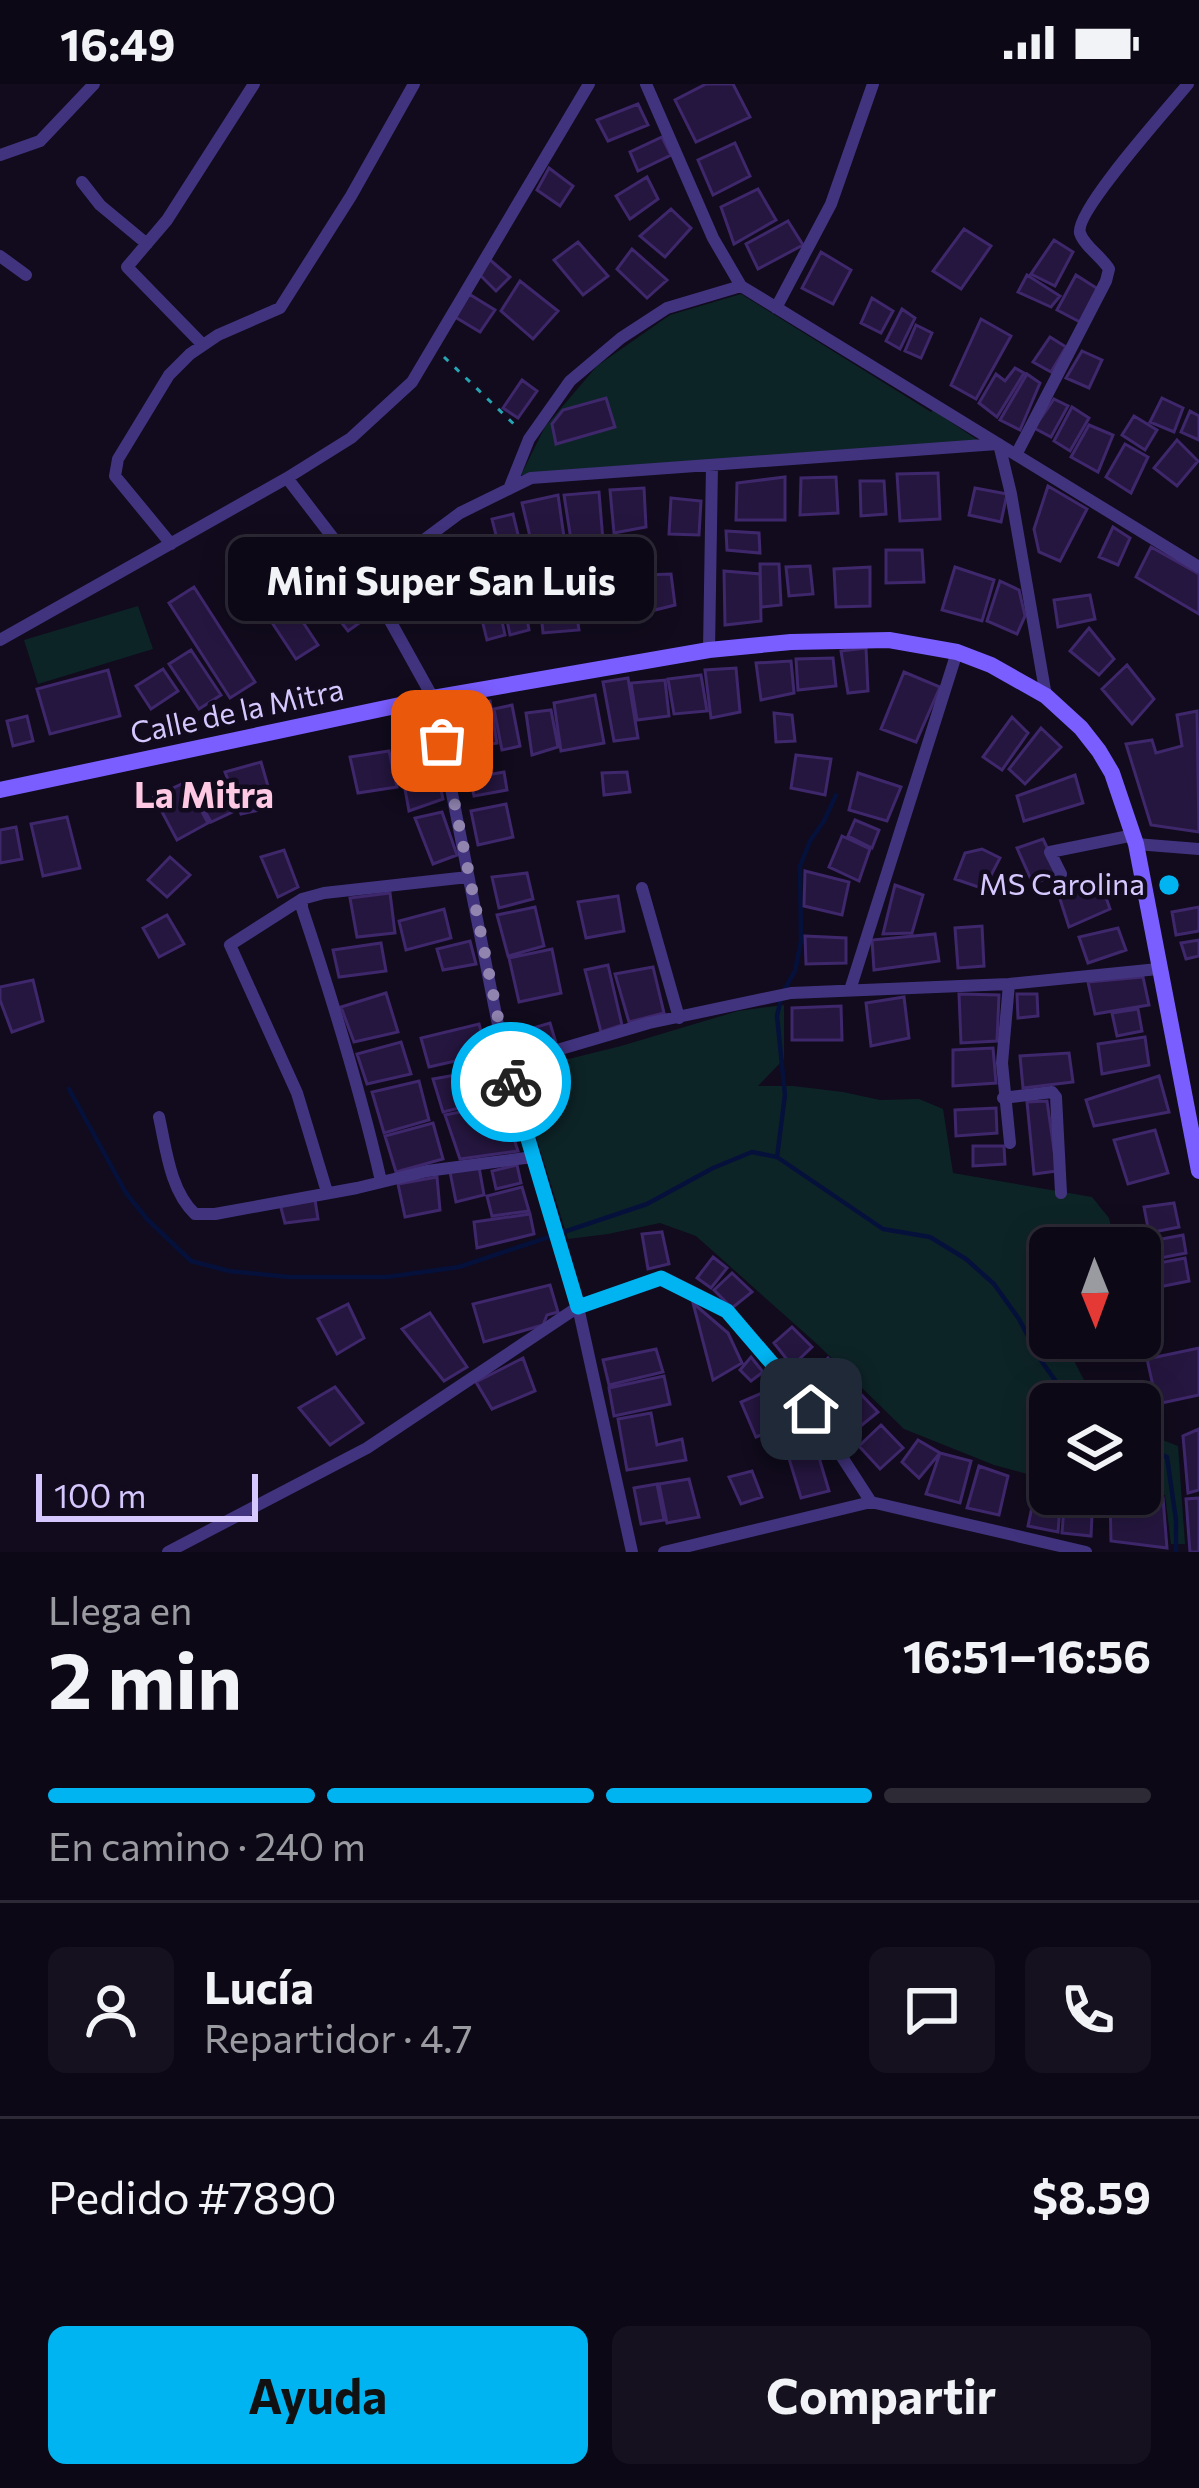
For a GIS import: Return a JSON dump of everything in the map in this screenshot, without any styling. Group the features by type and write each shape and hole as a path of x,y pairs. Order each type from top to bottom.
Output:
{"street":[{"path":"0,155 40,142 94,84"},
{"path":"203,345 127,267 167,220 254,84"},
{"path":"171,544 116,476 118,459 169,375 203,345 280,308 352,196 414,84"},
{"path":"0,640 351,439 412,382 589,84"},
{"path":"646,84 713,238 741,286 1199,567"},
{"path":"776,308 831,204 873,84"},
{"path":"1016,455 1106,281 1109,269 1081,238 1078,226 1095,196 1189,84"},
{"path":"82,182 100,205 147,244"},
{"path":"0,256 26,275"},
{"path":"509,489 529,439 570,381 621,338 667,308 741,286"},
{"path":"373,590 394,562 460,513 531,478 998,444"},
{"path":"998,444 1046,696"},
{"path":"709,650 712,466"},
{"path":"287,478 373,590 433,698 506,1065 578,1307 632,1552"},
{"name":"Calle de la Mitra","path":"0,790 433,698 709,650 889,640 957,652 1046,696 1081,728 1112,773 1135,840 1199,1172"},
{"path":"850,990 957,652"},
{"path":"1060,874 1051,852 1135,840 1199,848"},
{"path":"327,1192 296,1094 230,945 302,899 468,877"},
{"path":"642,888 679,1018"},
{"path":"302,899 381,1181"},
{"path":"506,1065 649,1023 791,992 1009,984 1158,969"},
{"path":"1009,984 1002,1040 1010,1143"},
{"path":"1004,1097 1052,1092 1056,1097 1061,1193"},
{"path":"159,1117 177,1186 195,1214 533,1157"},
{"path":"168,1552 367,1448 578,1307 661,1278 727,1311 811,1409 871,1502"},
{"path":"664,1552 871,1502 1086,1552"}],"path":[{"path":"434,348 529,439"}],"green space":[{"path":"741,294 979,441 521,475 545,427 597,366 670,315"},
{"path":"138,606 153,649 38,684 24,640"},
{"path":"784,1005 784,1059 758,1086 793,1086 880,1100 919,1099 943,1109 953,1173 1092,1197 1109,1218 1111,1227 1029,1227 1029,1359 1073,1359 1086,1383 1029,1383 1029,1474 904,1429 696,1236 660,1223 568,1239 516,1072 738,1011"},
{"path":"1161,1439 1178,1446 1185,1544 1171,1544 1165,1495 1161,1495"}],"building":[{"path":"706,84 733,84 750,117 696,142 675,100"},
{"path":"638,104 648,125 608,141 597,120"},
{"path":"662,137 671,155 638,171 630,152"},
{"path":"735,143 750,176 713,195 698,160"},
{"path":"549,168 573,186 560,206 537,190"},
{"path":"647,177 658,199 630,219 616,196"},
{"path":"758,189 776,220 734,244 721,207"},
{"path":"671,209 691,228 665,257 640,236"},
{"path":"788,221 803,245 758,269 746,244"},
{"path":"964,229 991,246 961,289 933,271"},
{"path":"1054,240 1073,252 1055,286 1031,274"},
{"path":"578,242 608,276 583,295 554,260"},
{"path":"632,249 667,280 647,298 617,269"},
{"path":"821,252 851,270 833,304 802,288"},
{"path":"489,259 510,277 496,291 478,273"},
{"path":"1027,275 1060,296 1051,307 1018,292"},
{"path":"1076,275 1098,289 1080,322 1057,310"},
{"path":"520,281 558,311 533,339 501,311"},
{"path":"469,294 495,310 480,332 455,317"},
{"path":"872,298 893,311 881,333 861,323"},
{"path":"902,309 915,318 900,349 886,341"},
{"path":"981,319 1011,336 976,399 951,385"},
{"path":"916,325 932,333 921,358 905,351"},
{"path":"1050,337 1066,347 1051,372 1033,362"},
{"path":"1082,351 1102,360 1089,388 1066,378"},
{"path":"1015,368 1024,373 997,417 979,403 996,374 1005,381"},
{"path":"1027,374 1040,383 1020,430 1000,420"},
{"path":"522,380 537,391 518,418 503,408"},
{"path":"606,398 615,427 556,444 552,424 563,410"},
{"path":"1162,398 1183,408 1174,432 1150,422"},
{"path":"1054,399 1068,406 1051,437 1034,428"},
{"path":"1072,407 1089,418 1070,451 1054,441"},
{"path":"1190,411 1199,416 1199,440 1181,432"},
{"path":"1134,416 1157,430 1145,450 1122,435"},
{"path":"1089,425 1113,435 1098,472 1071,457"},
{"path":"1177,440 1198,461 1177,486 1154,468"},
{"path":"1125,444 1148,457 1131,493 1106,477"},
{"path":"938,473 940,519 900,521 897,474"},
{"path":"785,477 785,520 736,520 737,483"},
{"path":"836,477 838,513 800,515 801,478"},
{"path":"860,481 884,481 886,514 861,516"},
{"path":"1048,486 1087,509 1060,561 1039,552 1034,529"},
{"path":"644,488 646,527 614,533 610,490"},
{"path":"975,488 1007,494 1001,522 969,515"},
{"path":"599,492 603,541 572,546 564,495"},
{"path":"558,495 565,544 533,549 522,503"},
{"path":"671,498 701,501 699,535 669,534"},
{"path":"513,514 523,555 502,559 492,519"},
{"path":"1113,527 1130,538 1118,565 1099,557"},
{"path":"726,531 759,533 760,553 727,550"},
{"path":"452,547 468,570 441,588 426,567"},
{"path":"1151,547 1199,574 1199,614 1136,577"},
{"path":"613,549 621,588 579,598 573,557"},
{"path":"886,550 922,550 924,582 886,583"},
{"path":"331,560 372,614 348,631 307,578"},
{"path":"760,564 779,564 781,605 761,607"},
{"path":"810,566 813,594 789,596 786,567"},
{"path":"870,567 870,606 836,607 834,569"},
{"path":"955,567 994,580 982,621 942,610"},
{"path":"724,571 760,574 761,621 725,625"},
{"path":"671,574 675,605 647,612 644,575"},
{"path":"1000,581 1019,590 1025,616 1017,634 987,621"},
{"path":"572,582 579,630 543,633 538,585"},
{"path":"194,587 255,682 230,698 169,603"},
{"path":"1090,595 1095,619 1058,627 1054,600"},
{"path":"289,601 318,645 296,659 267,615"},
{"path":"524,601 529,630 510,635 504,606"},
{"path":"499,608 505,635 487,640 480,612"},
{"path":"1089,628 1114,659 1099,675 1070,651"},
{"path":"866,648 868,691 848,693 841,651"},
{"path":"191,650 221,695 199,709 169,664"},
{"path":"833,658 836,686 798,690 796,659"},
{"path":"791,661 794,693 761,700 756,663"},
{"path":"1127,665 1154,699 1132,724 1102,689"},
{"path":"736,668 740,712 711,718 705,670"},
{"path":"163,669 178,691 151,709 136,686"},
{"path":"108,670 120,716 50,734 37,689"},
{"path":"904,672 940,687 916,742 881,729"},
{"path":"701,675 707,711 674,714 668,679"},
{"path":"628,678 638,738 614,741 603,682"},
{"path":"665,680 669,716 637,720 631,683"},
{"path":"595,695 604,743 561,751 554,703"},
{"path":"490,701 497,743 458,750 450,709"},
{"path":"512,705 520,746 502,750 494,709"},
{"path":"551,710 558,747 532,755 526,713"},
{"path":"1197,711 1199,832 1151,825 1126,744 1152,740 1156,753 1182,746 1177,715"},
{"path":"774,713 792,715 795,741 776,742"},
{"path":"429,715 435,743 417,748 411,719"},
{"path":"27,716 33,741 13,746 7,721"},
{"path":"1012,717 1028,733 1002,770 983,757"},
{"path":"1041,728 1061,747 1025,784 1009,769"},
{"path":"487,746 490,772 463,776 458,750"},
{"path":"432,747 443,799 409,811 398,751"},
{"path":"389,751 397,787 358,793 350,757"},
{"path":"796,755 831,759 825,795 791,788"},
{"path":"261,762 274,807 241,814 225,772"},
{"path":"504,772 507,790 474,796 470,778"},
{"path":"627,772 630,792 604,795 602,773"},
{"path":"858,773 901,787 887,821 849,810"},
{"path":"1075,775 1083,803 1024,821 1017,796"},
{"path":"186,782 208,823 177,840 154,797"},
{"path":"230,785 239,809 211,822 198,799"},
{"path":"506,804 513,837 478,845 471,811"},
{"path":"442,812 457,855 433,864 415,818"},
{"path":"67,817 80,868 43,876 31,824"},
{"path":"855,820 879,830 872,848 848,836"},
{"path":"16,827 22,859 0,863 0,830"},
{"path":"842,836 870,849 859,881 829,867"},
{"path":"1043,839 1059,873 1033,884 1017,848"},
{"path":"982,849 1000,858 984,889 955,879 965,853"},
{"path":"284,850 298,887 278,897 261,857"},
{"path":"170,857 190,875 167,897 148,880"},
{"path":"805,871 849,882 842,915 804,906"},
{"path":"527,873 533,899 499,908 492,877"},
{"path":"1101,883 1110,909 1069,927 1059,896"},
{"path":"895,885 923,895 912,933 883,934"},
{"path":"390,893 395,933 357,937 350,898"},
{"path":"618,896 624,931 586,938 578,902"},
{"path":"535,907 544,946 508,956 497,915"},
{"path":"1199,907 1199,931 1176,935 1172,912"},
{"path":"444,909 451,938 406,950 399,921"},
{"path":"167,915 184,944 159,957 143,928"},
{"path":"982,926 984,966 958,968 955,928"},
{"path":"1118,928 1126,950 1088,963 1079,937"},
{"path":"935,934 939,961 874,970 872,940"},
{"path":"805,936 846,938 846,963 806,964"},
{"path":"1199,940 1199,956 1186,959 1181,943"},
{"path":"470,941 476,964 443,970 437,949"},
{"path":"381,943 386,971 339,977 333,950"},
{"path":"552,949 561,993 519,1002 509,958"},
{"path":"608,965 622,1025 601,1032 585,970"},
{"path":"653,967 664,1013 629,1022 615,974"},
{"path":"1143,977 1149,1005 1095,1014 1088,982"},
{"path":"33,980 43,1021 12,1032 0,987"},
{"path":"386,993 398,1032 354,1042 341,1007"},
{"path":"959,994 999,995 997,1041 961,1043"},
{"path":"1017,994 1037,994 1038,1016 1018,1018"},
{"path":"904,997 909,1038 871,1046 866,1003"},
{"path":"841,1006 842,1040 792,1040 792,1008"},
{"path":"1138,1009 1142,1031 1117,1036 1112,1013"},
{"path":"550,1023 556,1043 519,1054 512,1034"},
{"path":"479,1024 487,1054 429,1067 421,1038"},
{"path":"1145,1037 1149,1065 1102,1074 1098,1044"},
{"path":"401,1042 411,1074 367,1084 357,1054"},
{"path":"993,1048 996,1083 953,1086 953,1050"},
{"path":"1069,1053 1073,1082 1023,1088 1020,1056"},
{"path":"490,1069 497,1099 443,1112 433,1079"},
{"path":"1159,1076 1169,1112 1094,1126 1086,1100"},
{"path":"419,1081 429,1120 384,1133 372,1092"},
{"path":"1047,1101 1057,1171 1034,1174 1027,1102"},
{"path":"502,1104 518,1151 460,1159 445,1115"},
{"path":"996,1108 997,1133 956,1136 955,1110"},
{"path":"433,1123 443,1159 396,1172 385,1136"},
{"path":"1155,1130 1168,1173 1128,1184 1114,1140"},
{"path":"973,1146 1004,1146 1005,1164 973,1166"},
{"path":"517,1165 521,1183 496,1189 492,1171"},
{"path":"479,1167 484,1195 456,1202 450,1172"},
{"path":"437,1177 440,1210 405,1217 398,1184"},
{"path":"522,1187 529,1211 492,1216 487,1196"},
{"path":"315,1200 318,1219 285,1223 280,1204"},
{"path":"1174,1203 1179,1227 1148,1227 1144,1207"},
{"path":"530,1214 534,1234 477,1248 474,1222"},
{"path":"662,1232 669,1264 648,1269 642,1234"},
{"path":"1183,1235 1186,1253 1161,1258 1161,1239"},
{"path":"713,1257 727,1268 711,1288 697,1278"},
{"path":"1185,1258 1189,1281 1161,1287 1161,1263"},
{"path":"732,1273 752,1292 732,1308 714,1290"},
{"path":"550,1285 558,1312 547,1315 543,1325 484,1342 473,1304"},
{"path":"693,1303 728,1333 742,1363 713,1380"},
{"path":"348,1304 364,1338 337,1354 318,1319"},
{"path":"430,1313 467,1367 444,1381 402,1329"},
{"path":"792,1327 812,1347 792,1366 774,1343"},
{"path":"1199,1348 1199,1395 1161,1403 1161,1383 1152,1383 1147,1359"},
{"path":"656,1349 663,1372 609,1385 603,1360"},
{"path":"751,1357 763,1372 751,1381 740,1370"},
{"path":"523,1358 535,1391 492,1409 476,1382"},
{"path":"828,1358 846,1377 820,1401 806,1381"},
{"path":"664,1376 670,1404 614,1416 609,1388"},
{"path":"778,1386 793,1423 756,1437 741,1402"},
{"path":"853,1386 878,1412 852,1433 826,1409"},
{"path":"335,1387 363,1423 330,1445 299,1408"},
{"path":"651,1413 657,1445 682,1439 686,1460 627,1470 618,1419"},
{"path":"881,1425 903,1448 880,1469 859,1446"},
{"path":"1199,1429 1199,1490 1188,1493 1183,1436"},
{"path":"918,1440 940,1453 919,1478 902,1462"},
{"path":"815,1444 829,1491 801,1498 787,1452"},
{"path":"940,1453 971,1461 960,1503 926,1494"},
{"path":"979,1466 1008,1476 999,1515 967,1508"},
{"path":"752,1471 762,1497 741,1504 729,1477"},
{"path":"689,1479 699,1517 667,1523 659,1484"},
{"path":"657,1484 664,1520 641,1524 634,1488"},
{"path":"1163,1498 1167,1548 1111,1541 1110,1515 1161,1515"},
{"path":"1199,1498 1199,1552 1190,1552 1186,1499"},
{"path":"1030,1515 1059,1515 1058,1532 1028,1526"},
{"path":"1063,1515 1092,1515 1091,1536 1062,1533"}],"waterway":[{"path":"777,1157 785,1095 777,1016 801,941 800,866 836,795"},
{"path":"69,1089 126,1193 191,1261 229,1271 288,1277 387,1277 459,1267 647,1204 752,1152 777,1157 883,1229 930,1237 966,1259 994,1284 1057,1383"},
{"path":"1161,1455 1167,1457 1176,1552"}],"way so far":[{"path":"442,741 511,1082"}],"place":[{"name":"Mini Super San Luis","path":"442,741"},
{"name":"MS Carolina","path":"1169,885"}],"district":[{"name":"La Mitra","path":"204,795"}],"route":[{"path":"511,1082 578,1307 661,1278 727,1311 811,1409"}]}
